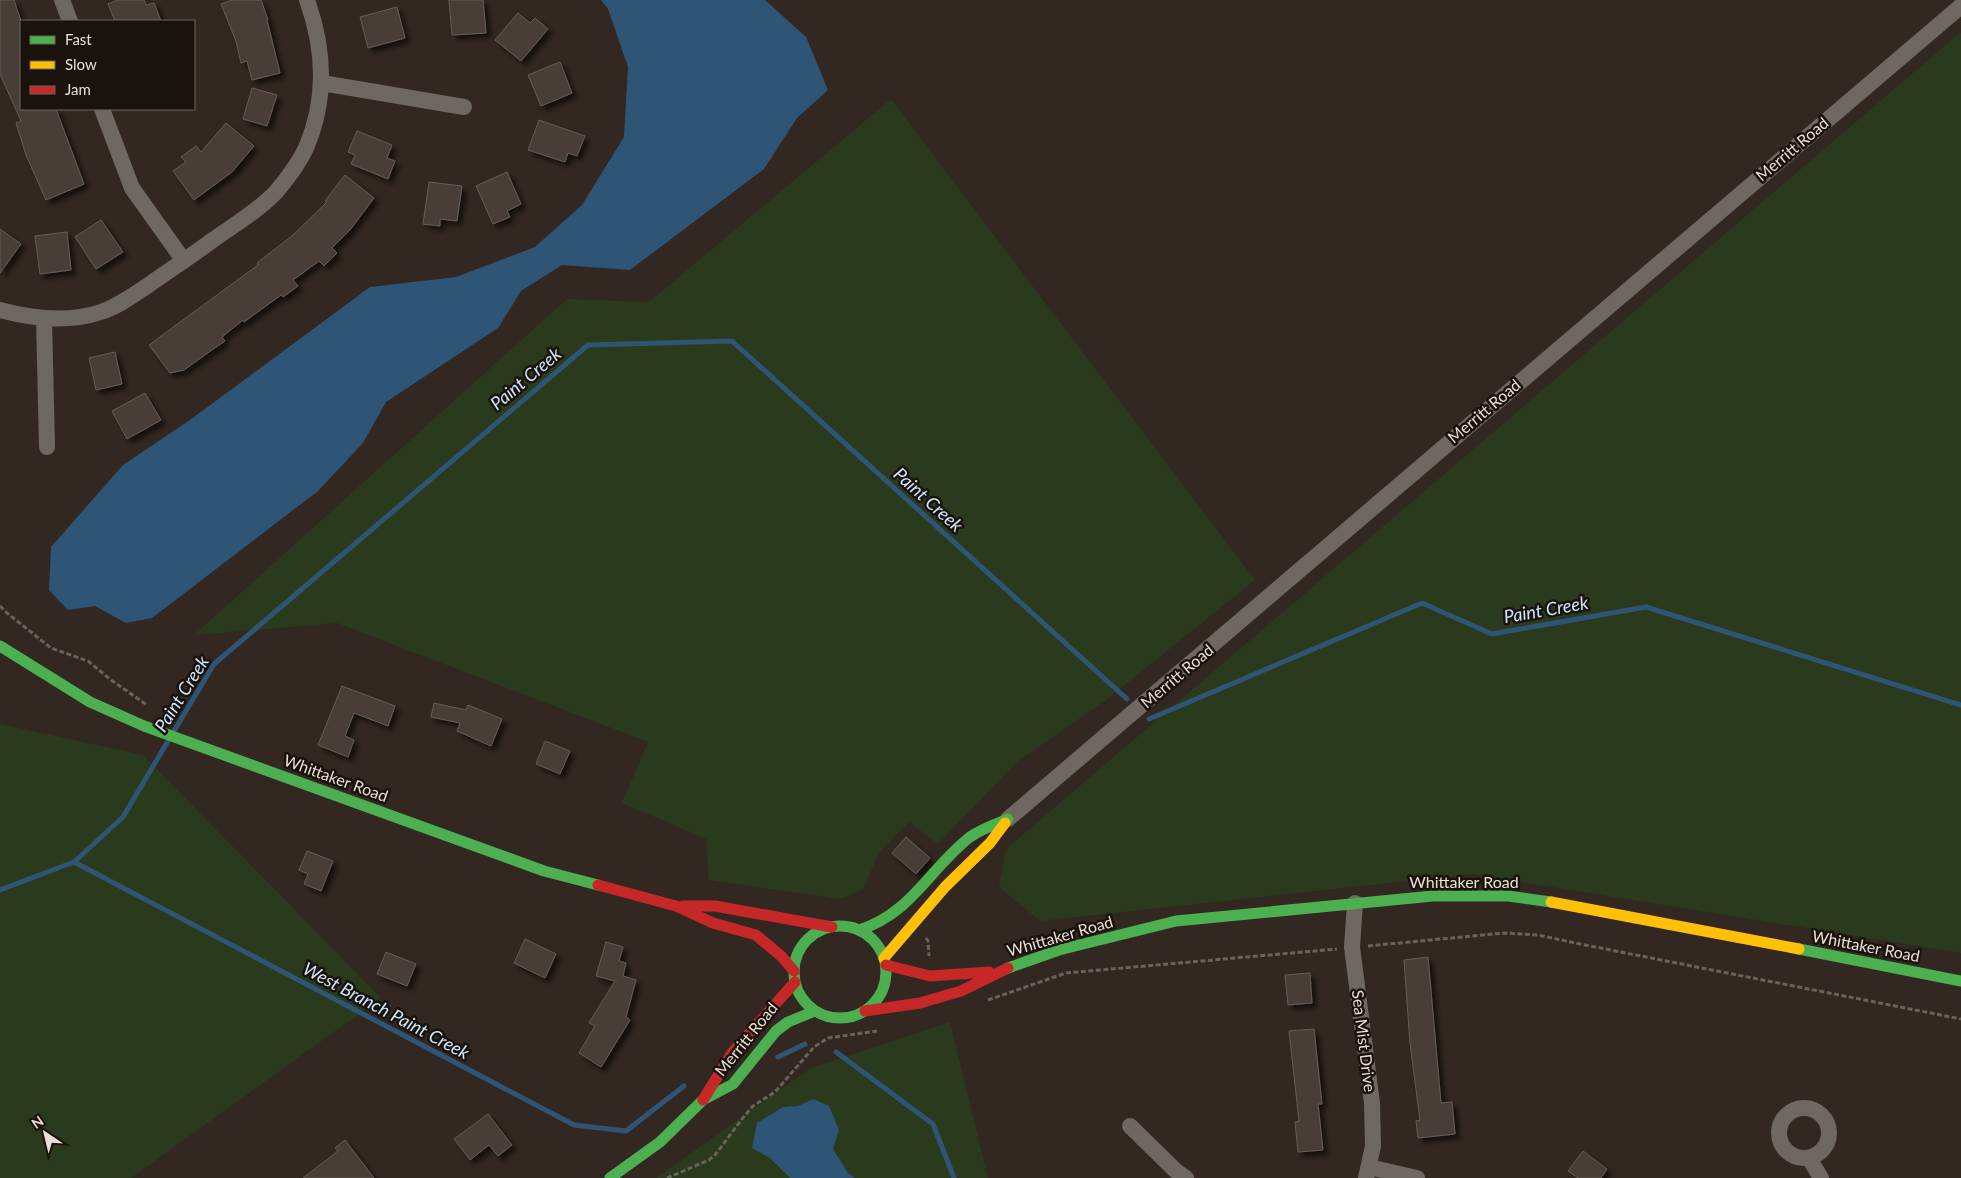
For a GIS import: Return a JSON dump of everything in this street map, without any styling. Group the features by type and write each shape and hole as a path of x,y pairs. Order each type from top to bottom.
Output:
{"main road":[{"name":"Whittaker Road","path":"0,646 90,702 144,726 544,871 676,906 713,924 756,934 781,956 794,977"},
{"name":"Merritt Road","path":"859,930 878,924 894,914 947,858 971,836 1008,818"},
{"name":"Merritt Road","path":"885,961 945,887 990,843 1008,818"},
{"name":"Whittaker Road","path":"865,1011 920,1003 961,991 998,971 1059,950 1176,922 1433,896 1508,896 1560,903 1961,981"},
{"name":"Whittaker Road","path":"676,906 715,906 832,927"},
{"path":"846,926 859,930 870,937 878,946 885,961 886,978 882,991 875,1002 865,1011 853,1017 827,1017 814,1011 799,994 794,977 796,958 806,942 820,931 832,927 846,926"},
{"name":"Whittaker Road","path":"885,961 930,976 998,971"},
{"name":"Merritt Road","path":"703,1100 714,1077 794,977"},
{"name":"Merritt Road","path":"610,1178 660,1142 703,1100 733,1084 776,1031 788,1022 814,1011"}],"street":[{"path":"62,0 70,20"},
{"path":"0,310 44,319 70,318 101,312 128,299 184,261 263,204 277,190 291,173 305,150 312,131 322,83 315,23 307,0"},
{"name":"Merritt Road","path":"1008,818 1961,6"},
{"path":"322,83 464,107"},
{"path":"102,110 132,188 184,261"},
{"path":"44,319 47,447"},
{"name":"Sea Mist Drive","path":"1355,903 1352,947 1372,1103 1373,1146 1368,1172"},
{"path":"1130,1126 1176,1171 1186,1178"},
{"path":"1809,1158 1821,1178"},
{"path":"1368,1172 1417,1178"}],"path":[{"path":"0,606 51,648 88,661 111,680 150,707"},
{"path":"1365,946 1504,933 1538,935 1575,944 1961,1019"},
{"path":"925,936 928,941 928,959"},
{"path":"985,1001 1066,973 1340,949"},
{"path":"667,1178 709,1160 715,1155 753,1106 775,1092 814,1047 828,1038 886,1029"}],"green space":[{"path":"1961,32 1961,953 1472,874 1040,921 999,887 1006,849"},
{"path":"891,99 1255,580 1105,701 1017,762 938,844 909,822 879,852 863,890 840,899 709,880 706,839 622,803 648,742 337,623 194,635 567,299 649,302"},
{"path":"0,724 143,755 381,998 131,1178 0,1178"},
{"path":"950,1022 988,1178 656,1178 811,1068"}],"water":[{"path":"601,0 765,0 806,37 828,90 797,118 764,169 630,270 562,265 521,291 498,328 386,402 363,443 318,491 152,618 126,623 95,606 68,610 49,590 51,547 123,465 190,420 370,287 456,277 535,247 582,205 624,137 628,67 608,9"},
{"path":"813,1099 829,1106 839,1130 833,1149 848,1173 855,1178 790,1178 770,1158 752,1148 757,1123 783,1107 798,1106"}],"building":[{"path":"0,0 14,0 21,20 20,110 56,110 84,184 46,200 26,155 16,123 21,121 0,74"},
{"path":"118,0 144,0 146,5 154,3 161,20 115,20 108,4"},
{"path":"232,0 261,0 268,20 280,73 252,80 247,61 241,63 236,41 221,4"},
{"path":"449,0 483,0 486,33 452,35"},
{"path":"397,7 405,38 368,48 360,17"},
{"path":"518,13 530,23 535,18 548,29 521,61 495,40"},
{"path":"560,62 572,93 541,106 528,75"},
{"path":"252,88 277,95 267,126 243,119"},
{"path":"539,120 585,136 577,156 568,153 565,162 528,150"},
{"path":"226,123 254,146 232,172 194,200 173,171 186,162 181,157 196,146 201,152"},
{"path":"357,131 392,145 387,158 395,161 388,179 351,164 355,155 348,152"},
{"path":"507,172 521,204 507,211 510,217 493,224 476,186"},
{"path":"345,175 374,198 350,230 332,248 337,253 324,266 319,261 293,280 298,286 283,297 281,295 244,322 243,320 222,337 225,341 184,370 170,373 149,345 258,265 257,263 292,236 327,202 325,201"},
{"path":"429,182 462,186 457,221 440,219 440,226 423,224"},
{"path":"101,220 123,252 96,269 75,237"},
{"path":"0,229 21,244 0,273"},
{"path":"67,232 71,270 40,274 35,236"},
{"path":"115,352 122,384 96,390 89,358"},
{"path":"145,393 161,420 127,439 112,411"},
{"path":"342,686 395,706 388,726 354,713 345,736 354,740 348,757 318,745"},
{"path":"434,703 466,710 468,705 502,719 491,746 457,731 460,723 431,717"},
{"path":"545,741 570,751 560,774 536,764"},
{"path":"906,837 930,858 916,874 892,853"},
{"path":"307,851 333,861 321,891 304,884 308,874 299,870"},
{"path":"525,939 556,954 545,978 514,963"},
{"path":"606,942 623,947 619,961 626,963 623,976 636,980 626,1017 630,1020 601,1067 579,1053 595,1026 589,1023 615,981 596,976"},
{"path":"386,952 416,964 407,986 377,974"},
{"path":"1428,957 1441,1103 1452,1102 1455,1134 1418,1138 1416,1121 1420,1120 1410,1043 1404,960"},
{"path":"1310,973 1312,1003 1288,1005 1285,975"},
{"path":"1314,1029 1322,1104 1318,1104 1323,1150 1298,1152 1295,1122 1299,1121 1289,1031"},
{"path":"488,1114 512,1145 498,1156 489,1145 470,1160 454,1139"},
{"path":"345,1140 374,1178 303,1178 338,1151 335,1148"},
{"path":"1583,1151 1607,1169 1601,1178 1578,1178 1568,1171"}],"waterway":[{"name":"Paint Creek","path":"174,731 214,664 588,345 732,341 1127,699"},
{"name":"Paint Creek","path":"1149,719 1422,603 1492,634 1646,607 1961,705"},
{"name":"Paint Creek","path":"0,890 74,862 123,817 168,741"},
{"name":"West Branch Paint Creek","path":"74,862 574,1125 626,1131 684,1086"},
{"name":"West Branch Paint Creek","path":"778,1057 805,1044"},
{"name":"West Branch Paint Creek","path":"836,1052 933,1124 954,1178"}],"traffic: fast":[{"path":"0,646 90,702 144,726 544,871 598,885"},
{"path":"859,930 893,913 907,902 956,849 970,837 983,829 1008,819"},
{"path":"1008,968 1059,950 1176,921 1433,896 1508,896 1551,902"},
{"path":"840,926 849,927 866,934 878,946 885,963 886,972 885,981 878,998 866,1010 849,1017 840,1018 831,1017 814,1010 802,998 795,981 794,972 795,963 802,946 814,934 831,927 840,926"},
{"path":"1799,949 1961,981"},
{"path":"610,1178 660,1142 703,1100 733,1084 776,1031 788,1022 815,1011"}],"traffic: slow":[{"path":"884,958 945,887 990,843 1005,823"},
{"path":"1551,902 1799,949"}],"traffic: jam":[{"path":"598,885 676,906 713,923 756,935 781,956 794,971"},
{"path":"683,906 715,906 832,927"},
{"path":"886,965 930,976 989,972"},
{"path":"865,1011 920,1003 961,991 1008,968"},
{"path":"703,1100 732,1053 795,982"}]}
